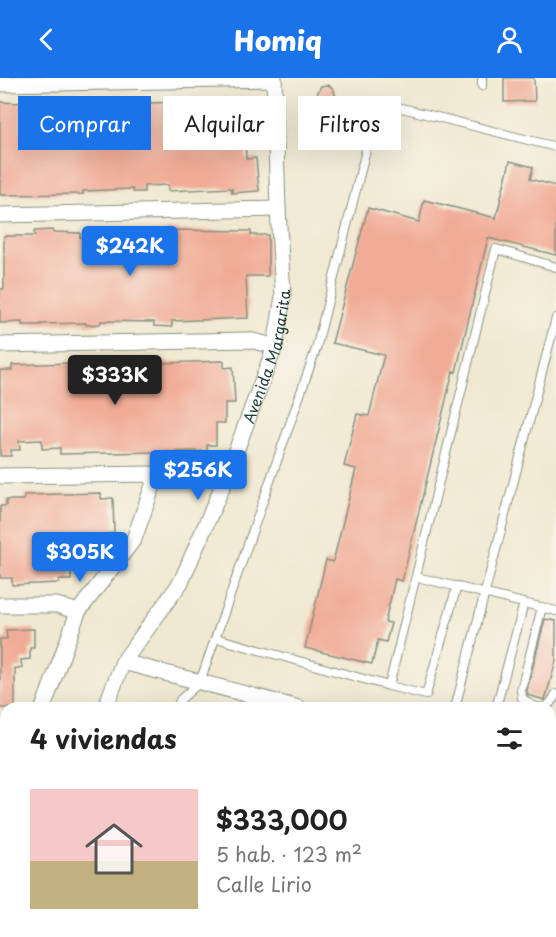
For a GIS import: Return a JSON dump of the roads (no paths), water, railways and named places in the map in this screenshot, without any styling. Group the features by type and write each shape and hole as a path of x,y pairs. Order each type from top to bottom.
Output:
{"street":[{"path":"0,84 274,79"},
{"name":"Avenida Margarita","path":"107,702 123,662 181,582 226,478 275,346 283,296 274,79"},
{"path":"0,215 278,209"},
{"path":"0,345 248,340 275,346"},
{"path":"45,702 78,612 134,539 157,474"},
{"path":"0,476 157,474 226,478"},
{"path":"0,605 57,605 78,612"},
{"path":"123,662 276,702"}],"lane":[{"path":"179,702 200,682 316,349 378,102 556,147"},
{"path":"389,686 496,249 556,267"},
{"path":"457,702 556,318"},
{"path":"417,577 556,611"},
{"path":"216,638 426,695 457,586"},
{"path":"498,702 524,603"},
{"path":"527,702 522,698 521,690 543,607"}]}
